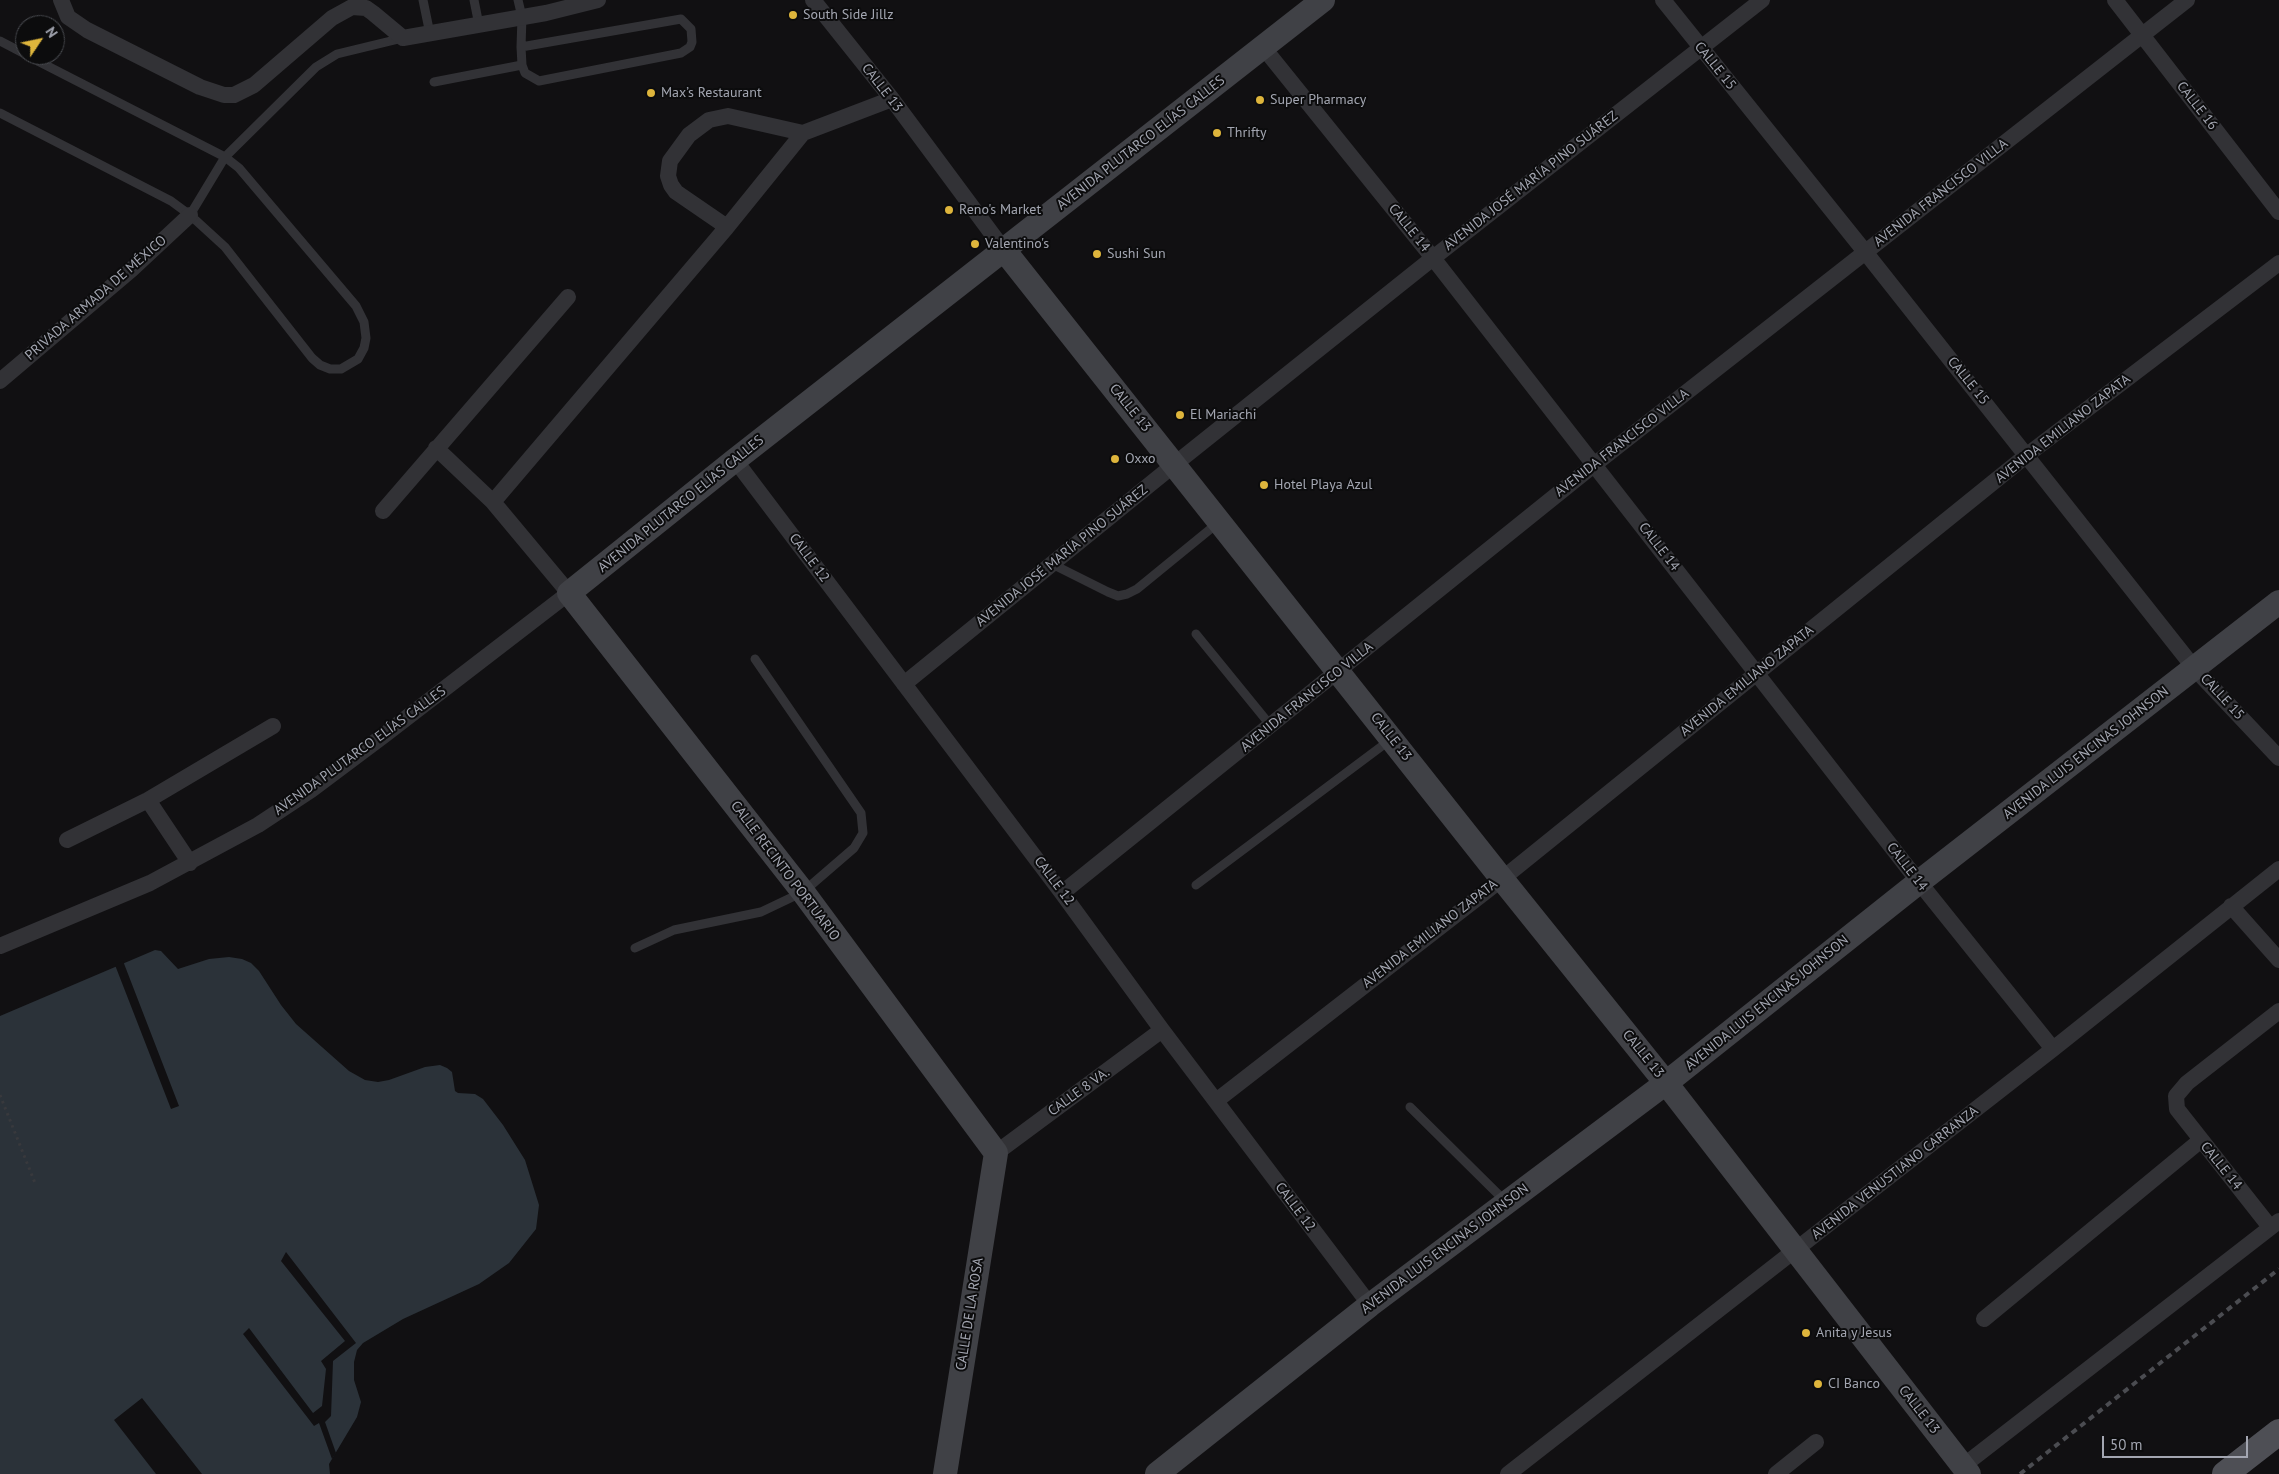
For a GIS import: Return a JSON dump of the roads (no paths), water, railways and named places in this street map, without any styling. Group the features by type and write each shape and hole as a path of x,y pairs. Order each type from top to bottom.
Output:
{"main road":[{"path":"2225,1474 2279,1432"}],"street":[{"path":"61,0 68,17 80,26 200,87 224,95 234,95 248,90 332,18 352,7 366,8 403,38 522,17 598,0"},
{"name":"CALLE 13","path":"814,0 892,99 1004,250 1666,1083 1966,1470"},
{"name":"AVENIDA PLUTARCO ELÍAS CALLES","path":"0,946 92,909 190,863 258,825 311,790 569,592 1323,0"},
{"name":"CALLE 15","path":"1663,0 2027,455 2195,669 2279,758"},
{"name":"AVENIDA JOSÉ MARÍA PINO SUÁREZ","path":"904,684 1433,258 1762,0"},
{"name":"CALLE 16","path":"2115,0 2279,212"},
{"name":"AVENIDA FRANCISCO VILLA","path":"1062,893 1595,464 2187,0"},
{"name":"CALLE 14","path":"1263,47 1433,258 1919,882 2053,1049"},
{"path":"493,502 727,227 803,133 892,99"},
{"path":"727,227 676,192 671,185 668,176 670,162 689,135 709,120 728,116 803,133"},
{"name":"PRIVADA ARMADA DE MÉXICO","path":"0,381 132,270 190,215"},
{"name":"AVENIDA EMILIANO ZAPATA","path":"1216,1101 1502,878 2027,455 2279,263"},
{"path":"383,511 568,297"},
{"path":"436,448 493,502 569,592"},
{"name":"CALLE 12","path":"735,460 1370,1305"},
{"name":"CALLE RECINTO PORTUARIO","path":"569,592 803,892 996,1153"},
{"name":"AVENIDA LUIS ENCINAS JOHNSON","path":"1158,1474 1370,1305 1666,1083 1919,882 2279,602"},
{"path":"67,840 148,800 273,726"},
{"path":"148,800 190,863"},
{"name":"AVENIDA VENUSTIANO CARRANZA","path":"1508,1474 2053,1049 2279,869"},
{"path":"2231,906 2279,960"},
{"name":"CALLE 14","path":"2275,1224 2201,1140 2177,1109 2176,1096 2187,1083 2279,1012"},
{"name":"CALLE 8 VA.","path":"996,1153 1162,1030"},
{"path":"1984,1319 2201,1140"},
{"name":"CALLE DE LA ROSA","path":"945,1474 996,1153"},
{"path":"1966,1470 2275,1224"},
{"path":"1776,1474 1816,1442"}],"lane":[{"path":"423,0 430,34"},
{"path":"474,0 479,25"},
{"path":"518,0 522,17 521,47 522,65 525,73 530,77 545,81 681,53 690,47 692,42 691,29 681,19 521,47"},
{"path":"190,215 225,158 316,67 337,54 403,38"},
{"path":"0,41 15,49"},
{"path":"0,113 162,196 190,215 225,247 312,358 320,365 330,369 341,369 358,359 364,348 366,338 364,322 356,306 251,180 225,158 45,65"},
{"path":"434,82 522,65"},
{"path":"1052,564 1108,592 1118,596 1127,594 1137,589 1220,521"},
{"path":"1196,634 1271,726"},
{"path":"635,948 674,930 761,912 803,892 854,848 863,833 861,813 755,659"},
{"path":"1196,885 1392,739"},
{"path":"1410,1107 1507,1203"}],"railway":[{"path":"2020,1474 2279,1269"}],"place":[{"name":"South Side Jillz","path":"793,15"},
{"name":"Max’s Restaurant","path":"651,93"},
{"name":"Super Pharmacy","path":"1260,100"},
{"name":"Thrifty","path":"1217,133"},
{"name":"Reno's Market","path":"949,210"},
{"name":"Valentino's","path":"975,244"},
{"name":"Sushi Sun","path":"1097,254"},
{"name":"El Mariachi","path":"1180,415"},
{"name":"Oxxo","path":"1115,459"},
{"name":"Hotel Playa Azul","path":"1264,485"},
{"name":"Anita y Jesus","path":"1806,1333"},
{"name":"CI Banco","path":"1818,1384"}]}
